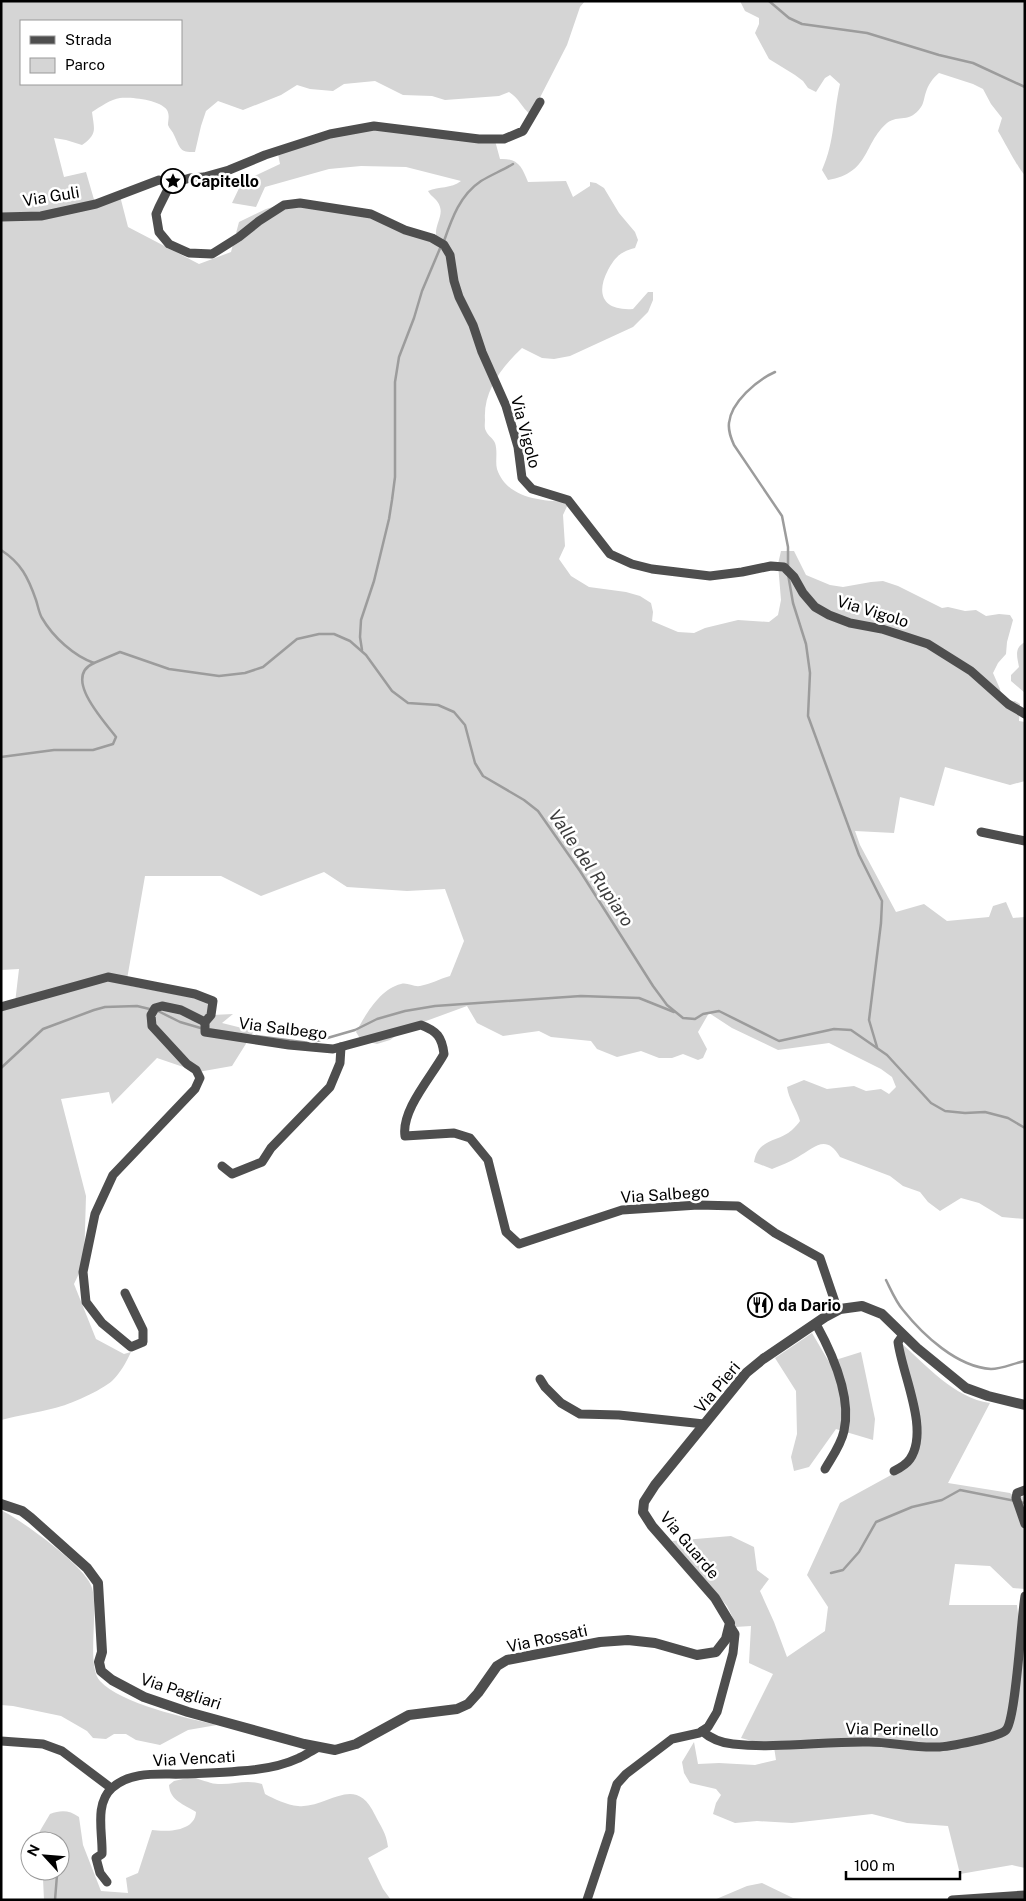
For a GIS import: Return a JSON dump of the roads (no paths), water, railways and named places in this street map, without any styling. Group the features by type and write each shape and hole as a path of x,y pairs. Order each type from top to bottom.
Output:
{"street":[{"path":"173,184 190,178 204,178 265,155 330,134 374,126 479,140 504,139 523,131 540,102"},
{"name":"Via Guli","path":"1,218 41,216 106,200 159,180 173,184"},
{"name":"Via Vigolo","path":"173,184 167,191 156,214 159,232 169,244 189,253 212,254 239,238 259,221 284,206 300,203 371,214 405,230 432,238 444,246 450,255 454,281 459,297 473,325 482,352 506,406 518,446 522,478 532,488 568,500 610,554 632,564 652,570 710,576 771,566 784,567 794,577 803,593 815,607 850,623 882,629 928,644 971,671 1008,704 1025,714"},
{"path":"981,832 1025,841"},
{"name":"Via Salbego","path":"1,1006 108,976 195,994 213,1001 211,1015 205,1022 205,1032 333,1050 421,1026 438,1034 441,1038 444,1054 410,1110 404,1130 405,1136 454,1133 470,1138 488,1160 506,1232 519,1244 622,1210 698,1204 738,1206 775,1232 820,1258 835,1302 840,1309"},
{"path":"125,1293 143,1330 143,1342 131,1346 102,1323 86,1302 83,1272 95,1214 112,1176 195,1089 200,1078 196,1070 187,1064 152,1026 153,1012 162,1006 181,1010 205,1022"},
{"path":"222,1166 232,1174 262,1162 271,1148 330,1087 340,1063 341,1047"},
{"name":"Via Pieri","path":"655,1485 746,1373 762,1359 840,1309 862,1306 882,1314 917,1348 966,1388 988,1396 1025,1404"},
{"path":"816,1324 840,1378 846,1416 840,1443 825,1469"},
{"path":"894,1471 910,1459 916,1440 913,1406 898,1342 903,1335"},
{"path":"540,1379 545,1387 561,1403 580,1414 619,1415 704,1424"},
{"name":"Via Guarde","path":"655,1485 644,1502 643,1512 652,1526 716,1598 730,1624"},
{"path":"1025,1490 1017,1493 1017,1502 1025,1524"},
{"name":"Via Pagliari","path":"1,1504 22,1511 87,1568 98,1583 102,1652 99,1662 101,1671 112,1680 162,1704 319,1747"},
{"name":"Via Perinello","path":"702,1731 708,1737 731,1744 803,1745 869,1742 937,1747 988,1738 1004,1732 1009,1726 1014,1705 1025,1596"},
{"path":"587,1900 610,1831 612,1800 617,1784 626,1774 672,1739 699,1733 708,1727 717,1712 734,1653 735,1634 730,1624"},
{"name":"Via Rossati","path":"319,1747 335,1750 356,1744 409,1716 457,1709 468,1704 478,1694 497,1666 506,1660 600,1642 628,1640 655,1643 697,1655 716,1652 726,1639 730,1624"},
{"path":"1,1741 43,1744 62,1751 111,1788 100,1815 102,1854 96,1858 100,1873 107,1882"},
{"name":"Via Vencati","path":"111,1788 132,1777 157,1773 184,1774 240,1771 268,1766 298,1759 319,1747"},
{"path":"952,1900 1025,1895"}],"waterway":[{"path":"769,1 789,18 802,24 867,33 939,55 973,63 1025,87"},
{"path":"444,241 454,216 467,193 481,181 513,164"},
{"path":"362,650 360,637 361,620 374,581 389,519 395,477 395,382 399,357 422,291 441,246"},
{"path":"775,372 760,380 734,407 729,429 734,445 782,516 788,547 788,566"},
{"name":"Valle del Rupiaro","path":"1,550 14,560 23,571 41,616 52,632 72,651 94,663 120,652 169,669 219,676 245,673 263,667 297,639 319,634 334,634 350,641 366,655 392,691 408,703 438,705 454,712 465,725 475,763 483,776 524,800 538,811 580,871 653,986 667,1005 683,1018 695,1019 703,1014 719,1011 779,1041 834,1029 851,1030 887,1055 931,1103 945,1111 985,1112 1008,1118 1025,1128"},
{"path":"788,574 793,603 806,644 810,673 808,716 859,855 882,901 869,1020 877,1047"},
{"path":"1,757 54,750 93,750 113,744 116,737 95,710 84,688 82,678 85,670 94,663"},
{"path":"256,1036 310,1043 355,1030 377,1019 405,1011 435,1006 581,996 639,998 674,1012"},
{"path":"1,1068 43,1029 105,1007 137,1006 158,1011 180,1022 204,1029"},
{"path":"886,1280 898,1303 911,1320 953,1356 978,1367 991,1369 1025,1361"},
{"path":"831,1573 843,1570 859,1552 876,1522 912,1507 942,1500 960,1490 1025,1503"},
{"path":"55,1900 57,1881"}],"place":[{"name":"Capitello","path":"173,181"},
{"name":"da Dario","path":"760,1305"}]}
